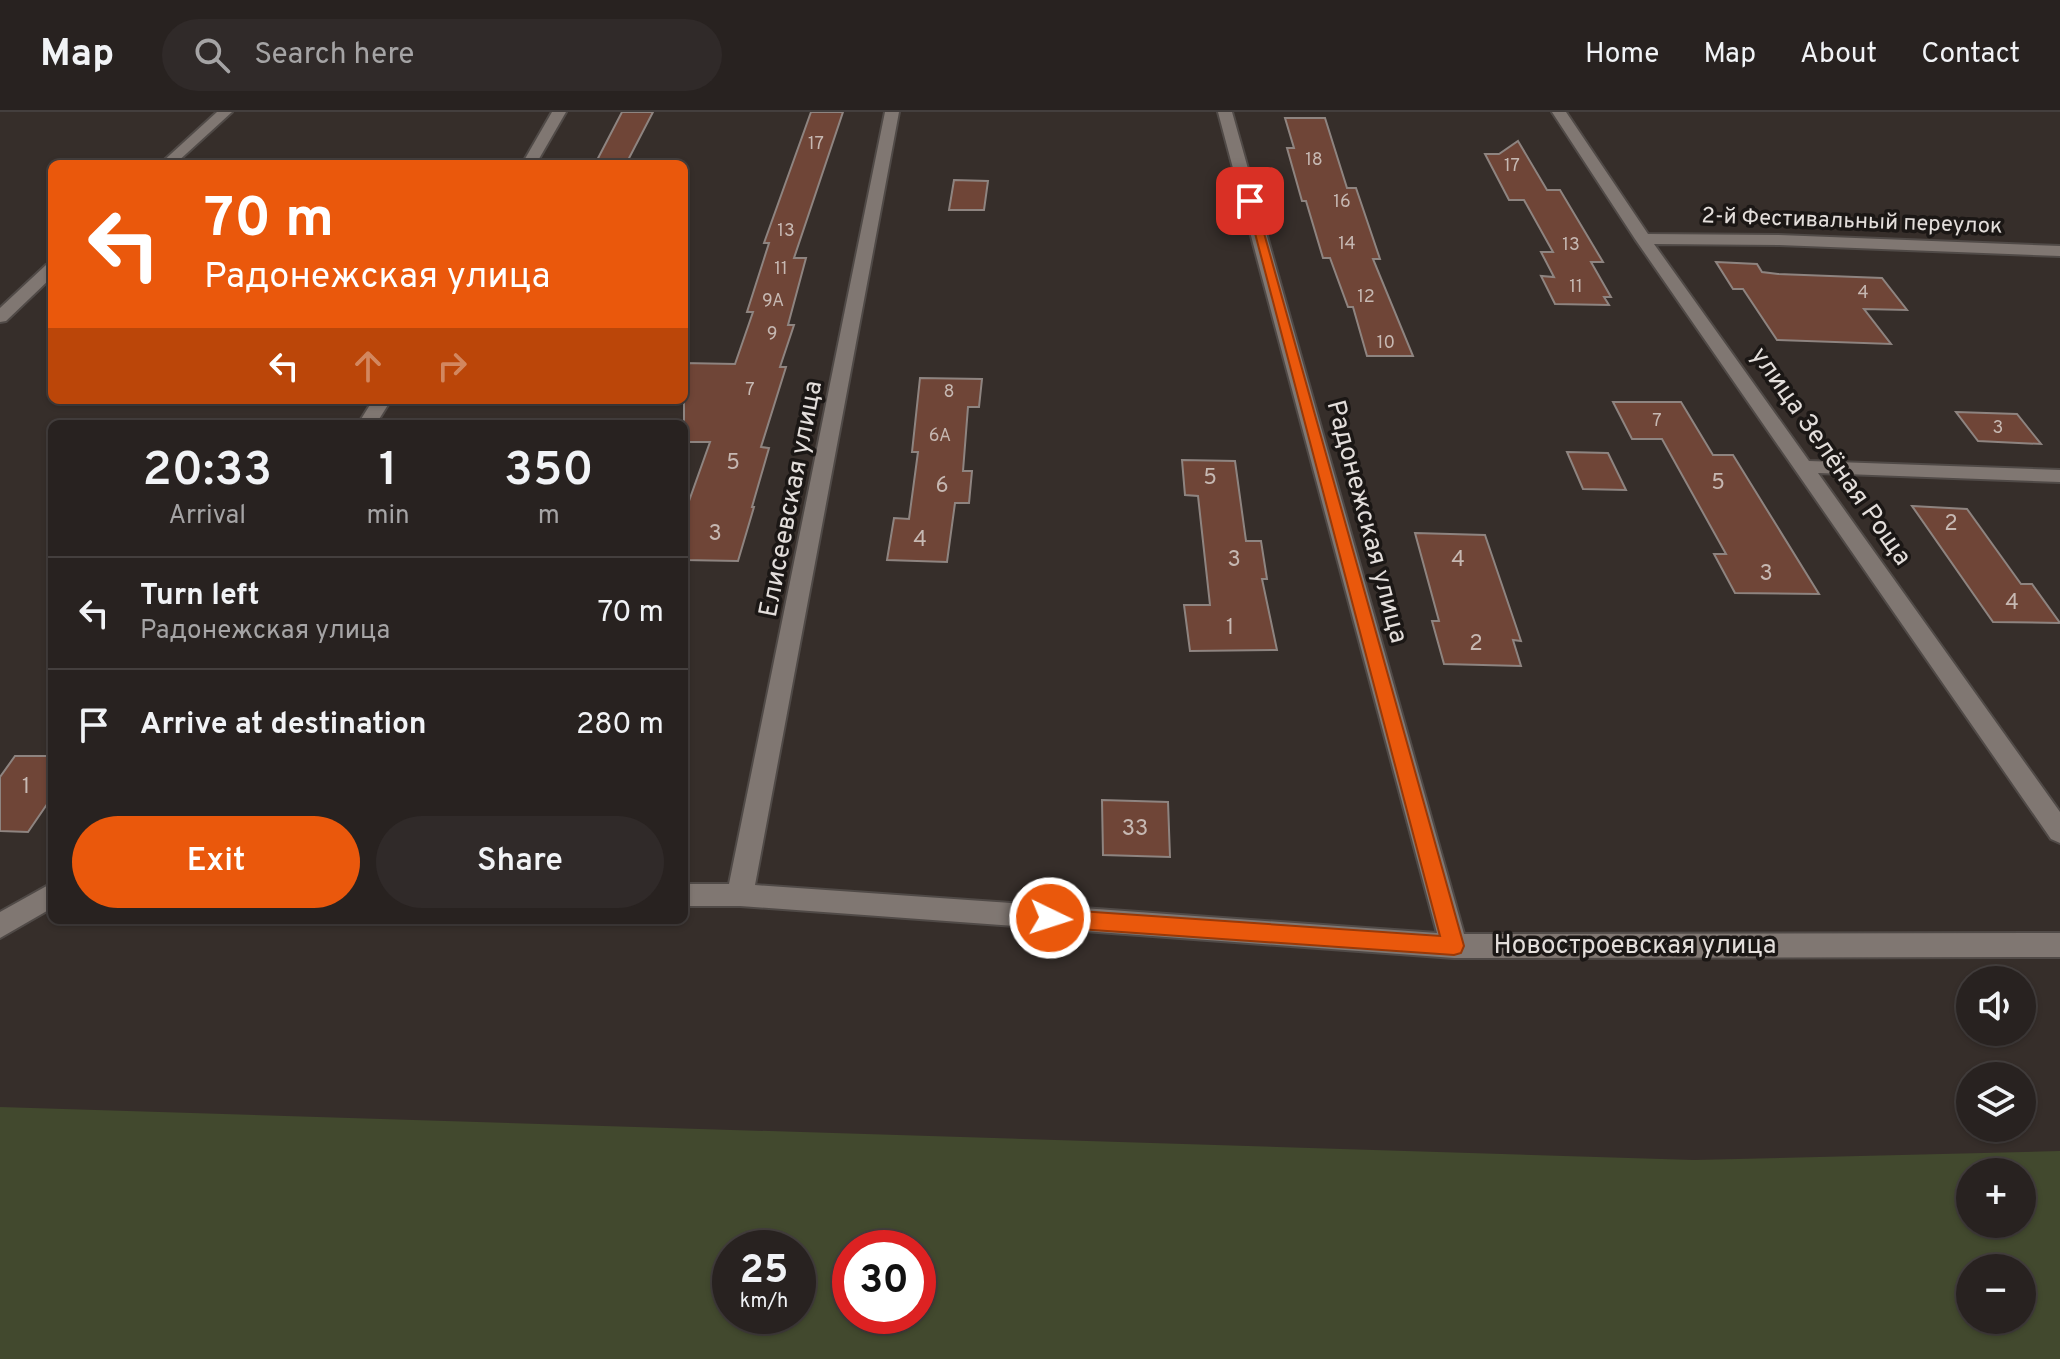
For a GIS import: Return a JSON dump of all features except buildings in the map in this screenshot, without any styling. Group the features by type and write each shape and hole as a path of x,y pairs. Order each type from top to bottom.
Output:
{"street":[{"path":"171,160 225,112"},
{"path":"531,160 559,112"},
{"name":"Елисеевская улица","path":"740,895 892,112"},
{"name":"Радонежская улица","path":"1225,112 1454,946"},
{"name":"улица Зелёная Роща","path":"1559,112 1643,239 2060,832"},
{"name":"2-й Фестивальный переулок","path":"1643,239 1779,240 2060,251"},
{"path":"0,317 48,272"},
{"path":"1805,467 2060,476"},
{"name":"Новостроевская улица","path":"688,895 740,895 1454,946 2060,945"},
{"path":"0,926 48,896"}],"green space":[{"path":"0,1107 1694,1160 2060,1151 2060,1359 0,1359"}],"route":[{"path":"1050,918 1454,946 1250,201"}]}
